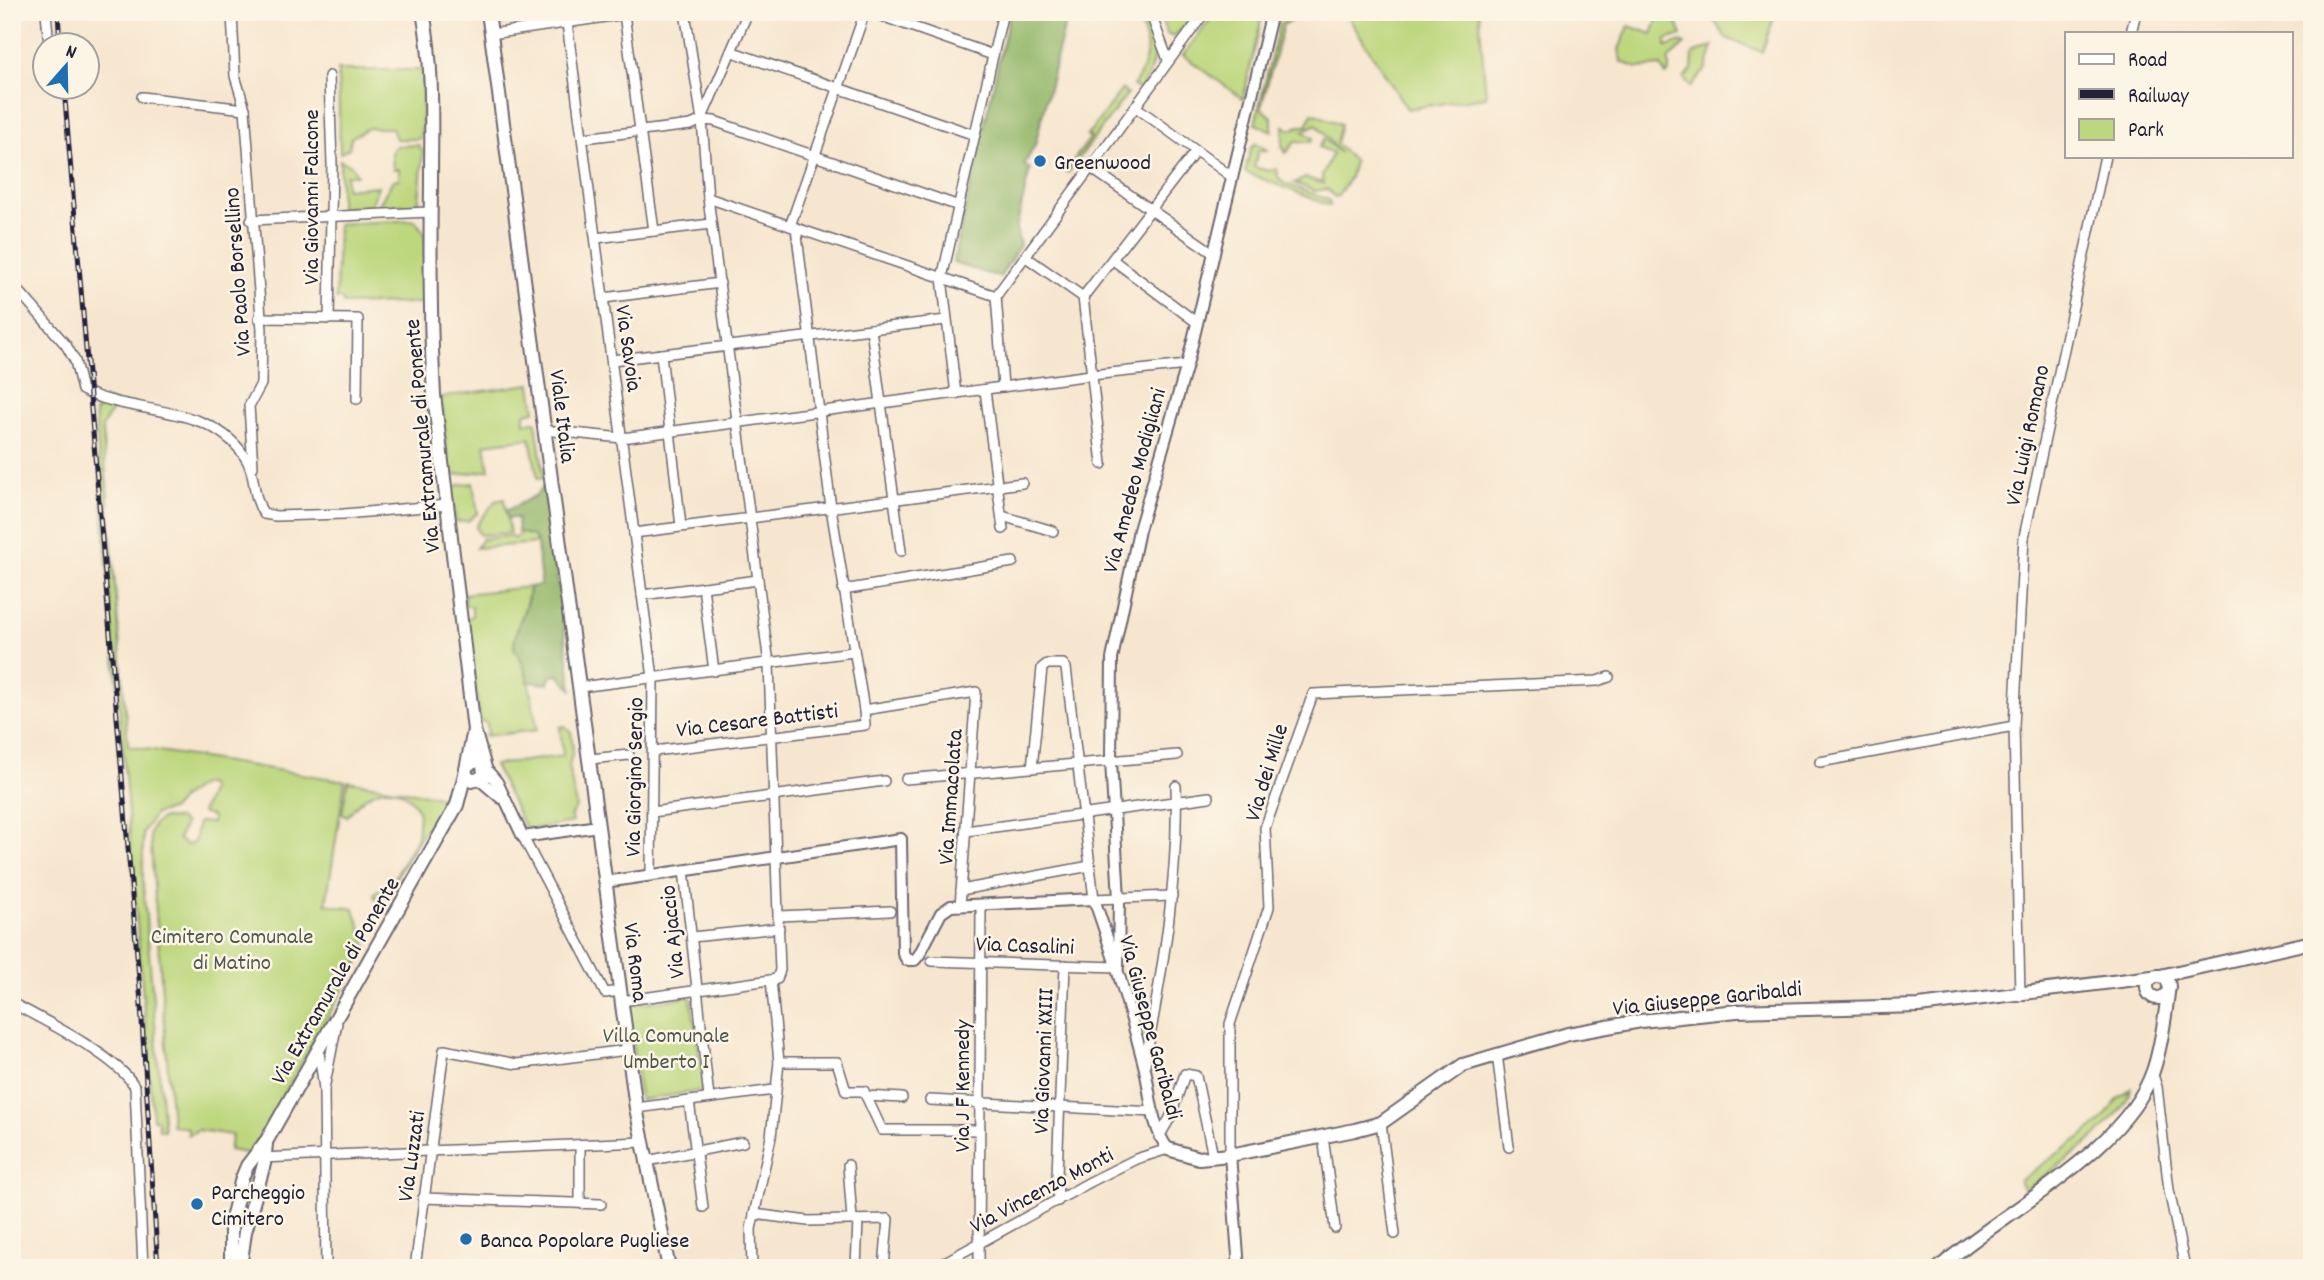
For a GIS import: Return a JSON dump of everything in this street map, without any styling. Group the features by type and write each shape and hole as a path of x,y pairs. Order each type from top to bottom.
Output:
{"main road":[{"name":"Via Extramurale di Ponente","path":"240,1268 260,1157 267,1140 325,1049 339,1016 475,774 474,730 431,342 429,49 423,12"},
{"name":"Viale Italia","path":"488,12 598,826"},
{"name":"Via Roma","path":"598,826 636,1108 669,1268"},
{"name":"Via Giuseppe Garibaldi","path":"1168,1150 1199,1158 1230,1155 1381,1123 1462,1065 1568,1034 1641,1021 1737,1011 1919,1006 2020,996 2156,977 2182,969 2312,942"},
{"path":"1939,1268 2099,1145 2117,1127 2152,1072 2169,991 2182,969"},
{"path":"2158,1048 2156,1018 2147,986 2156,977 2165,978 2169,991"},
{"path":"2125,982 2160,998 2169,991"},
{"name":"Via Extramurale di Ponente","path":"231,1268 233,1215 242,1178 260,1157"}],"street":[{"path":"46,12 48,32"},
{"name":"Via Paolo Borsellino","path":"232,12 234,76 245,109 251,220 262,330 261,384 249,406 253,472 259,507 264,514 270,516 447,505"},
{"path":"491,34 567,23 595,16 639,12"},
{"path":"475,774 497,782 503,800 605,993 620,996 696,990 777,979 780,971 779,916 769,664 711,224 702,120 685,12"},
{"path":"584,138 691,125 702,120 748,12"},
{"path":"864,710 843,590 793,227 815,156 867,12 993,55"},
{"path":"956,394 942,278 1003,12"},
{"path":"1150,12 1168,60"},
{"path":"1003,387 996,296 1205,12"},
{"name":"Via Amedeo Modigliani","path":"1118,967 1119,898 1111,761 1112,660 1116,635 1139,530 1186,365 1272,12"},
{"path":"2131,32 2136,12"},
{"path":"624,15 654,231"},
{"name":"Via Savoia","path":"567,23 653,678"},
{"path":"733,52 975,135"},
{"name":"Via Giovanni Falcone","path":"329,76 329,319"},
{"path":"142,97 245,109"},
{"path":"1136,107 1231,177"},
{"path":"702,120 959,206"},
{"path":"1102,464 1083,297 1195,152"},
{"name":"Via Luigi Romano","path":"2020,996 2014,726 2024,537 2105,158"},
{"path":"1091,168 1213,253"},
{"path":"708,198 996,296"},
{"path":"251,220 430,212"},
{"path":"596,238 711,224"},
{"path":"1026,257 1083,297"},
{"path":"1113,260 1196,322"},
{"path":"12,283 65,345 75,361 82,390 137,409 200,420 237,446 253,472"},
{"path":"604,298 720,283"},
{"path":"259,318 358,319 357,399"},
{"path":"612,360 946,320"},
{"path":"871,329 901,551"},
{"path":"661,354 681,526"},
{"path":"544,430 622,438 1091,375 1186,365"},
{"path":"985,390 1003,528"},
{"path":"634,533 1022,483"},
{"path":"1002,516 1053,531"},
{"path":"843,590 1013,562"},
{"path":"642,595 758,580"},
{"path":"703,587 714,671"},
{"path":"580,687 853,652"},
{"path":"1032,768 1037,690 1042,668 1047,664 1062,664 1066,668 1094,900"},
{"name":"Via dei Mille","path":"1230,1155 1230,1024 1269,907 1265,828 1313,694 1469,689 1597,681 1609,677"},
{"name":"Via Giorgino Sergio","path":"651,875 653,678"},
{"name":"Via Immacolata","path":"864,710 976,692 960,906"},
{"name":"Via Cesare Battisti","path":"653,751 865,725 864,710"},
{"path":"1820,762 2014,726"},
{"path":"590,759 629,755"},
{"path":"906,779 1177,755"},
{"path":"652,812 884,781"},
{"path":"1144,1065 1172,896 1176,786"},
{"path":"966,831 1209,797"},
{"path":"523,837 598,826"},
{"path":"605,882 901,839 903,954 907,960 915,960 940,914 951,906 1172,896"},
{"path":"961,890 1090,866"},
{"name":"Via Ajaccio","path":"684,870 696,990"},
{"name":"Via Giuseppe Garibaldi","path":"1094,900 1118,967 1144,1065 1159,1137 1168,1150"},
{"name":"Via J F Kennedy","path":"979,1268 981,905"},
{"path":"779,916 890,911"},
{"path":"692,937 779,928"},
{"name":"Via Casalini","path":"932,961 1118,967"},
{"name":"Via Giovanni XXIII","path":"1058,1201 1065,965"},
{"path":"752,1268 749,1244 771,1137 779,1062 771,980"},
{"path":"696,990 709,1098"},
{"path":"12,1003 84,1045 124,1073 135,1087 143,1268"},
{"path":"325,1049 326,1268"},
{"name":"Via Luzzati","path":"416,1267 444,1050 517,1064 627,1050"},
{"path":"1497,1054 1509,1147"},
{"path":"779,1062 837,1062 846,1091 864,1091 882,1130 980,1130"},
{"path":"2152,1072 2157,1087 2169,1190 2185,1268"},
{"path":"1159,1137 1170,1118 1185,1074 1196,1076 1213,1156"},
{"path":"636,1108 774,1090"},
{"path":"866,1096 902,1098"},
{"path":"930,1100 1154,1112"},
{"path":"690,1101 703,1207"},
{"path":"1381,1123 1395,1234"},
{"path":"1323,1136 1335,1228"},
{"path":"647,1161 743,1142"},
{"path":"260,1157 326,1157 643,1143"},
{"path":"580,1146 580,1203"},
{"name":"Via Vincenzo Monti","path":"934,1268 1136,1159 1168,1150"},
{"path":"1230,1155 1239,1268"},
{"path":"848,1166 855,1220 856,1268"},
{"path":"424,1198 601,1204"},
{"path":"754,1214 808,1221 888,1219 884,1268"}],"green space":[{"path":"1010,12 1068,12 1035,145 1024,165 1030,169 1016,229 1020,245 1000,277 953,263"},
{"path":"1133,12 1142,12 1151,32 1154,52 1150,71 1140,90 1133,86 1146,58 1146,39"},
{"path":"1158,12 1193,12 1186,25 1173,37 1167,34"},
{"path":"1216,12 1263,12 1243,99 1183,55"},
{"path":"1291,12 1336,12 1300,15 1283,25 1261,108 1272,117 1272,131 1255,124 1279,25"},
{"path":"1345,12 1479,12 1486,97 1407,109"},
{"path":"1697,12 1776,12 1762,52 1726,38 1711,16 1703,20"},
{"path":"1659,15 1676,21 1682,35 1666,40 1666,47 1682,42 1685,44 1669,58 1669,72 1666,75 1661,66 1638,68 1621,62 1619,49 1629,26 1652,34"},
{"path":"1713,46 1706,69 1691,87 1684,78 1692,70 1693,54"},
{"path":"338,70 423,70 422,127 419,139 396,139 392,128 368,128 351,138 349,148 340,153"},
{"path":"1122,89 1127,94 1068,173 1065,171 1091,137 1087,136"},
{"path":"1312,113 1341,124 1336,143 1354,161 1350,177 1335,197 1327,189 1315,191 1294,183 1306,178 1323,183 1322,175 1333,153 1319,147 1324,139 1340,153 1316,124 1303,131 1313,138 1311,142 1296,141 1286,153 1282,146 1284,126 1291,130 1307,126"},
{"path":"1256,143 1267,150 1258,151 1254,167 1268,171 1277,168 1278,177 1283,183 1329,200 1330,206 1245,172 1251,148"},
{"path":"419,145 423,152 419,201 415,205 378,206 393,180 399,179 399,169 393,169 392,151 396,146"},
{"path":"340,160 351,165 357,175 346,175 346,189 378,186 371,206 340,208"},
{"path":"415,220 425,234 425,303 343,304 342,299 336,299 338,224"},
{"path":"531,384 535,411 525,413 525,423 536,422 544,478 538,479 530,438 485,444 489,470 457,475 449,472 441,397"},
{"name":"Cimitero Comunale di Matino","path":"103,399 116,404 102,427 128,746 345,781 326,904 354,909 367,947 250,1154 229,1150 232,1135 198,1130 188,1135 188,1128 172,1125 150,833 154,824 163,818 178,819 185,824 178,839 186,845 194,843 198,822 212,823 213,817 201,813 211,790 208,784 201,785 183,797 173,809 155,814 143,832 143,883 164,1130 159,1130 158,1120 153,1119 95,411 99,410"},
{"path":"473,483 478,513 468,521 456,522 451,491 459,485"},
{"path":"545,485 572,689 558,675 550,677 548,684 529,682 514,648 529,587 541,585 537,543 533,536 518,532 517,518 508,518 506,511 535,496"},
{"path":"504,499 510,533 480,535 476,528 480,521 495,501"},
{"path":"520,532 534,536 537,543 476,548 482,539 510,536 515,539"},
{"path":"529,587 514,648 527,676 537,730 485,736 488,733 487,723 480,721 466,620 472,616 472,607 465,605 464,594"},
{"path":"564,726 571,731 573,750 569,766 576,807 570,816 573,822 532,829 524,826 494,765 563,756 560,727"},
{"path":"348,781 448,798 391,885 417,838 419,813 403,793 384,789 365,798 348,816 342,814"},
{"path":"378,890 388,890 381,901 375,898 374,894"},
{"name":"Villa Comunale Umberto I","path":"682,994 691,998 705,1090 640,1100 627,1005 682,998"},
{"path":"2131,1089 2115,1117 2101,1131 2024,1190 2019,1181 2099,1124 2119,1098"}],"railway":[{"path":"58,12 59,32"},
{"path":"65,102 140,990 158,1268"}],"place":[{"name":"Greenwood","path":"1040,161"},
{"name":"Parcheggio Cimitero","path":"197,1204"},
{"name":"Banca Popolare Pugliese","path":"466,1239"}]}
